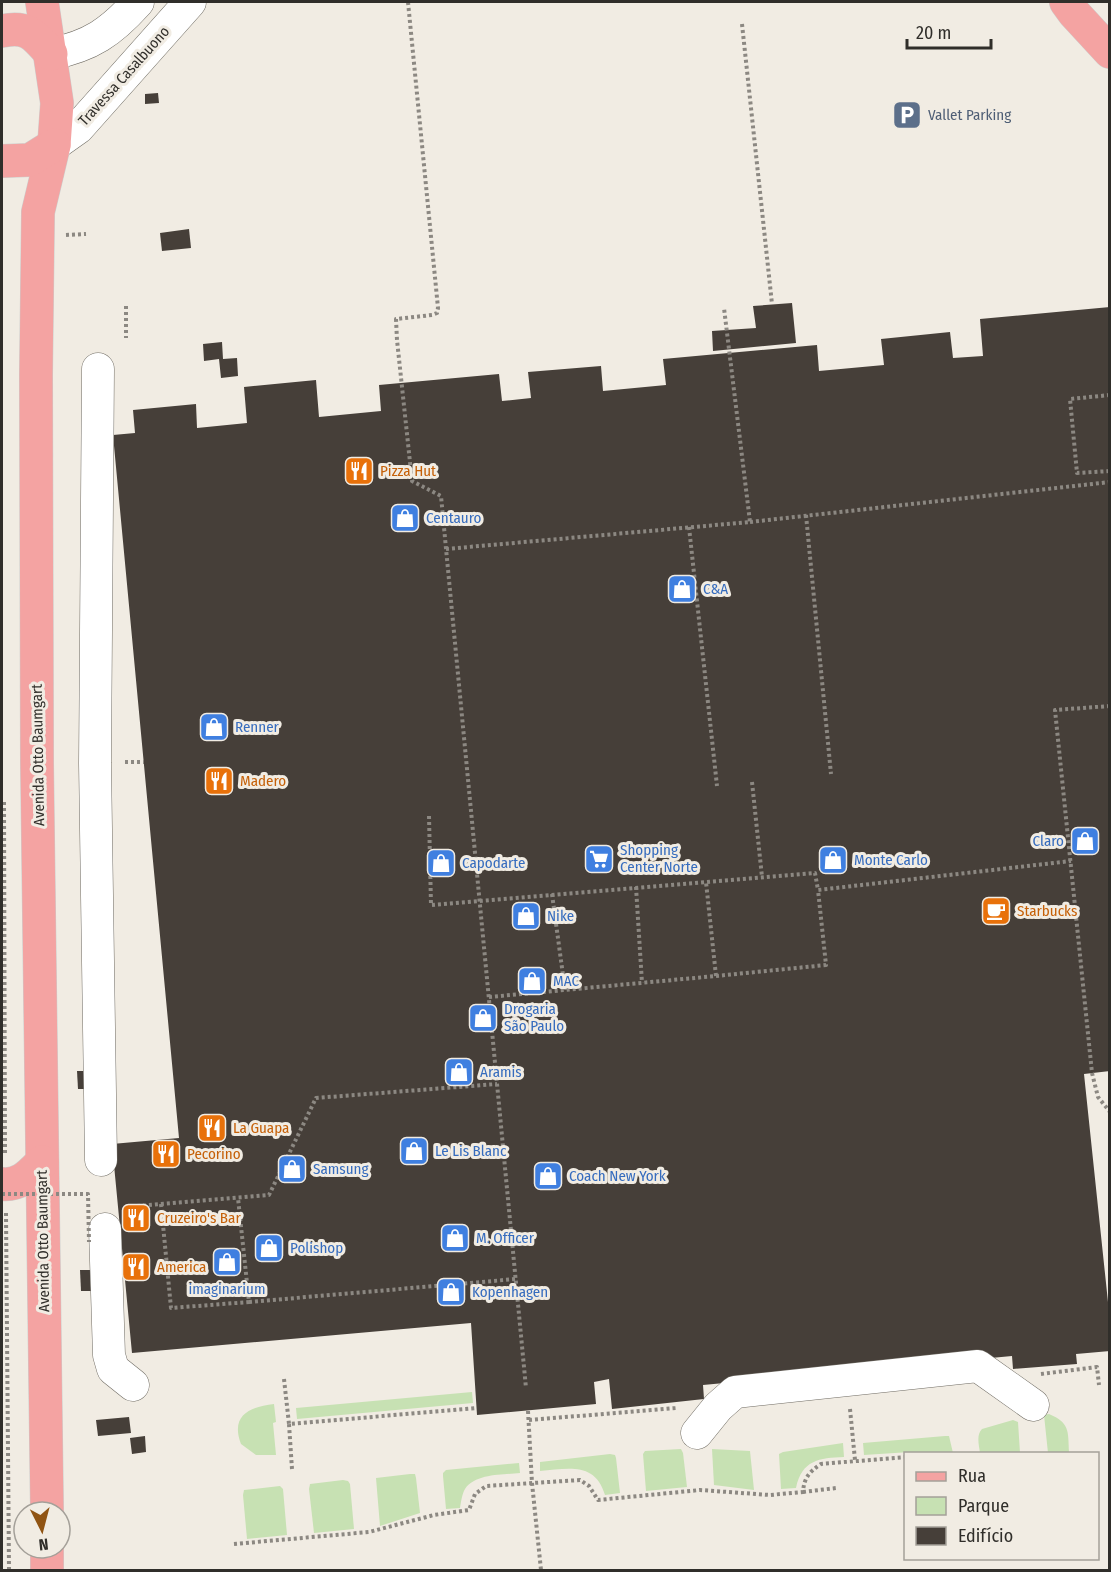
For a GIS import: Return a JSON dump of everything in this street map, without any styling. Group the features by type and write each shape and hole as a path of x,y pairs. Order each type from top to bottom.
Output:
{"main road":[{"name":"Avenida Otto Baumgart","path":"42,2 57,103 54,145 38,212 37,751 47,1500"},
{"path":"1066,2 1110,52"},
{"path":"2,31 11,29 32,33 51,54"},
{"path":"2,161 30,160 54,145"},
{"path":"2,1184 25,1180 42,1162"},
{"path":"2,1201 23,1205 42,1222"}],"lane":[{"path":"51,54 77,49 96,39 111,29 138,2"},
{"name":"Travessa Casalbuono","path":"54,145 78,128 190,2"},
{"path":"98,369 95,763 101,1160"},
{"path":"104,1226 109,1355 113,1369 133,1385"},
{"path":"697,1433 718,1407 735,1392 978,1366 1033,1405"}],"path":[{"path":"408,2 438,308 437,313 432,315 396,319 412,481 441,496 526,1388"},
{"path":"742,24 772,304"},
{"path":"126,306 126,338"},
{"path":"724,308 750,522"},
{"path":"1110,395 1070,399 1077,473 1110,471"},
{"path":"446,549 750,522 1110,482"},
{"path":"806,515 831,774"},
{"path":"689,527 717,786"},
{"path":"1110,706 1055,710 1092,1073 1098,1097 1110,1112"},
{"path":"752,782 762,877"},
{"path":"429,816 431,905 815,873 826,965 489,997"},
{"path":"818,890 1071,861"},
{"path":"706,882 716,976"},
{"path":"636,887 642,983"},
{"path":"552,894 565,990"},
{"path":"2,1194 88,1194 104,1226 161,1204 269,1195 316,1098 497,1084"},
{"path":"238,1198 249,1302"},
{"path":"161,1204 171,1308 516,1279"},
{"path":"284,1379 292,1469"},
{"path":"289,1424 477,1408"},
{"path":"850,1408 855,1460"},
{"path":"528,1410 532,1483 541,1570"},
{"path":"803,1492 804,1482 811,1470 821,1464 904,1457"},
{"path":"234,1544 369,1532 434,1515 469,1510 475,1494 486,1486 580,1480 589,1486 598,1500 700,1490 770,1495 836,1488"}],"green space":[{"path":"472,1392 473,1403 297,1419 296,1408"},
{"path":"274,1404 276,1455 256,1455 241,1444 238,1434 240,1419 250,1410"},
{"path":"1049,1414 1056,1417 1067,1428 1069,1452 1048,1452 1044,1415"},
{"path":"1013,1420 1018,1422 1020,1452 980,1452 978,1437 982,1429"},
{"path":"949,1436 953,1452 864,1455 863,1443"},
{"path":"843,1443 844,1457 813,1462 803,1471 796,1488 781,1489 779,1454"},
{"path":"681,1449 687,1487 646,1491 643,1454 645,1451"},
{"path":"712,1449 750,1451 754,1490 714,1485"},
{"path":"615,1455 616,1458 620,1493 605,1495 600,1484 587,1472 570,1469 540,1471 540,1462"},
{"path":"519,1463 520,1473 483,1477 476,1480 465,1489 460,1508 446,1509 443,1473 446,1470"},
{"path":"415,1474 420,1513 380,1526 376,1478"},
{"path":"343,1480 350,1484 354,1529 314,1533 310,1484"},
{"path":"280,1486 283,1489 287,1535 247,1539 244,1490"}],"building":[{"path":"158,93 159,103 145,104 145,94"},
{"path":"189,229 191,248 162,251 160,233"},
{"path":"792,303 796,343 713,351 712,331 756,328 753,306"},
{"name":"Shopping Center Norte","path":"1110,307 1110,1071 1084,1074 1110,1321 1110,1351 1076,1354 1077,1364 1013,1369 1012,1356 703,1385 704,1399 612,1409 609,1379 594,1382 596,1404 477,1415 471,1323 132,1353 112,1144 179,1138 113,435 135,433 133,410 196,404 197,428 247,423 244,387 316,380 319,417 381,411 379,385 499,374 502,401 531,398 528,372 601,366 603,391 666,385 663,359 817,345 819,371 884,365 881,339 950,332 953,358 983,356 980,319"},
{"path":"222,342 223,359 237,358 238,376 221,378 219,359 204,361 203,344"},
{"path":"77,1071 84,1071 84,1089 78,1089"},
{"path":"80,1270 90,1270 91,1291 81,1291"},
{"path":"129,1417 131,1433 98,1436 96,1420"},
{"path":"145,1436 146,1452 132,1454 130,1438"}],"place":[{"name":"Vallet Parking","path":"907,115"},
{"name":"Pizza Hut","path":"359,471"},
{"name":"Centauro","path":"405,518"},
{"name":"C&A","path":"682,589"},
{"name":"Renner","path":"214,727"},
{"name":"Madero","path":"219,781"},
{"name":"Claro","path":"1085,841"},
{"name":"Shopping Center Norte","path":"599,859"},
{"name":"Monte Carlo","path":"833,860"},
{"name":"Capodarte","path":"441,863"},
{"name":"Starbucks","path":"996,911"},
{"name":"Nike","path":"526,916"},
{"name":"MAC","path":"532,981"},
{"name":"Drogaria São Paulo","path":"483,1018"},
{"name":"Aramis","path":"459,1072"},
{"name":"La Guapa","path":"212,1128"},
{"name":"Le Lis Blanc","path":"414,1151"},
{"name":"Pecorino","path":"166,1154"},
{"name":"Samsung","path":"292,1169"},
{"name":"Coach New York","path":"548,1176"},
{"name":"Cruzeiro's Bar","path":"136,1218"},
{"name":"M. Officer","path":"455,1238"},
{"name":"Polishop","path":"269,1248"},
{"name":"imaginarium","path":"227,1262"},
{"name":"America","path":"136,1267"},
{"name":"Kopenhagen","path":"451,1292"}]}
